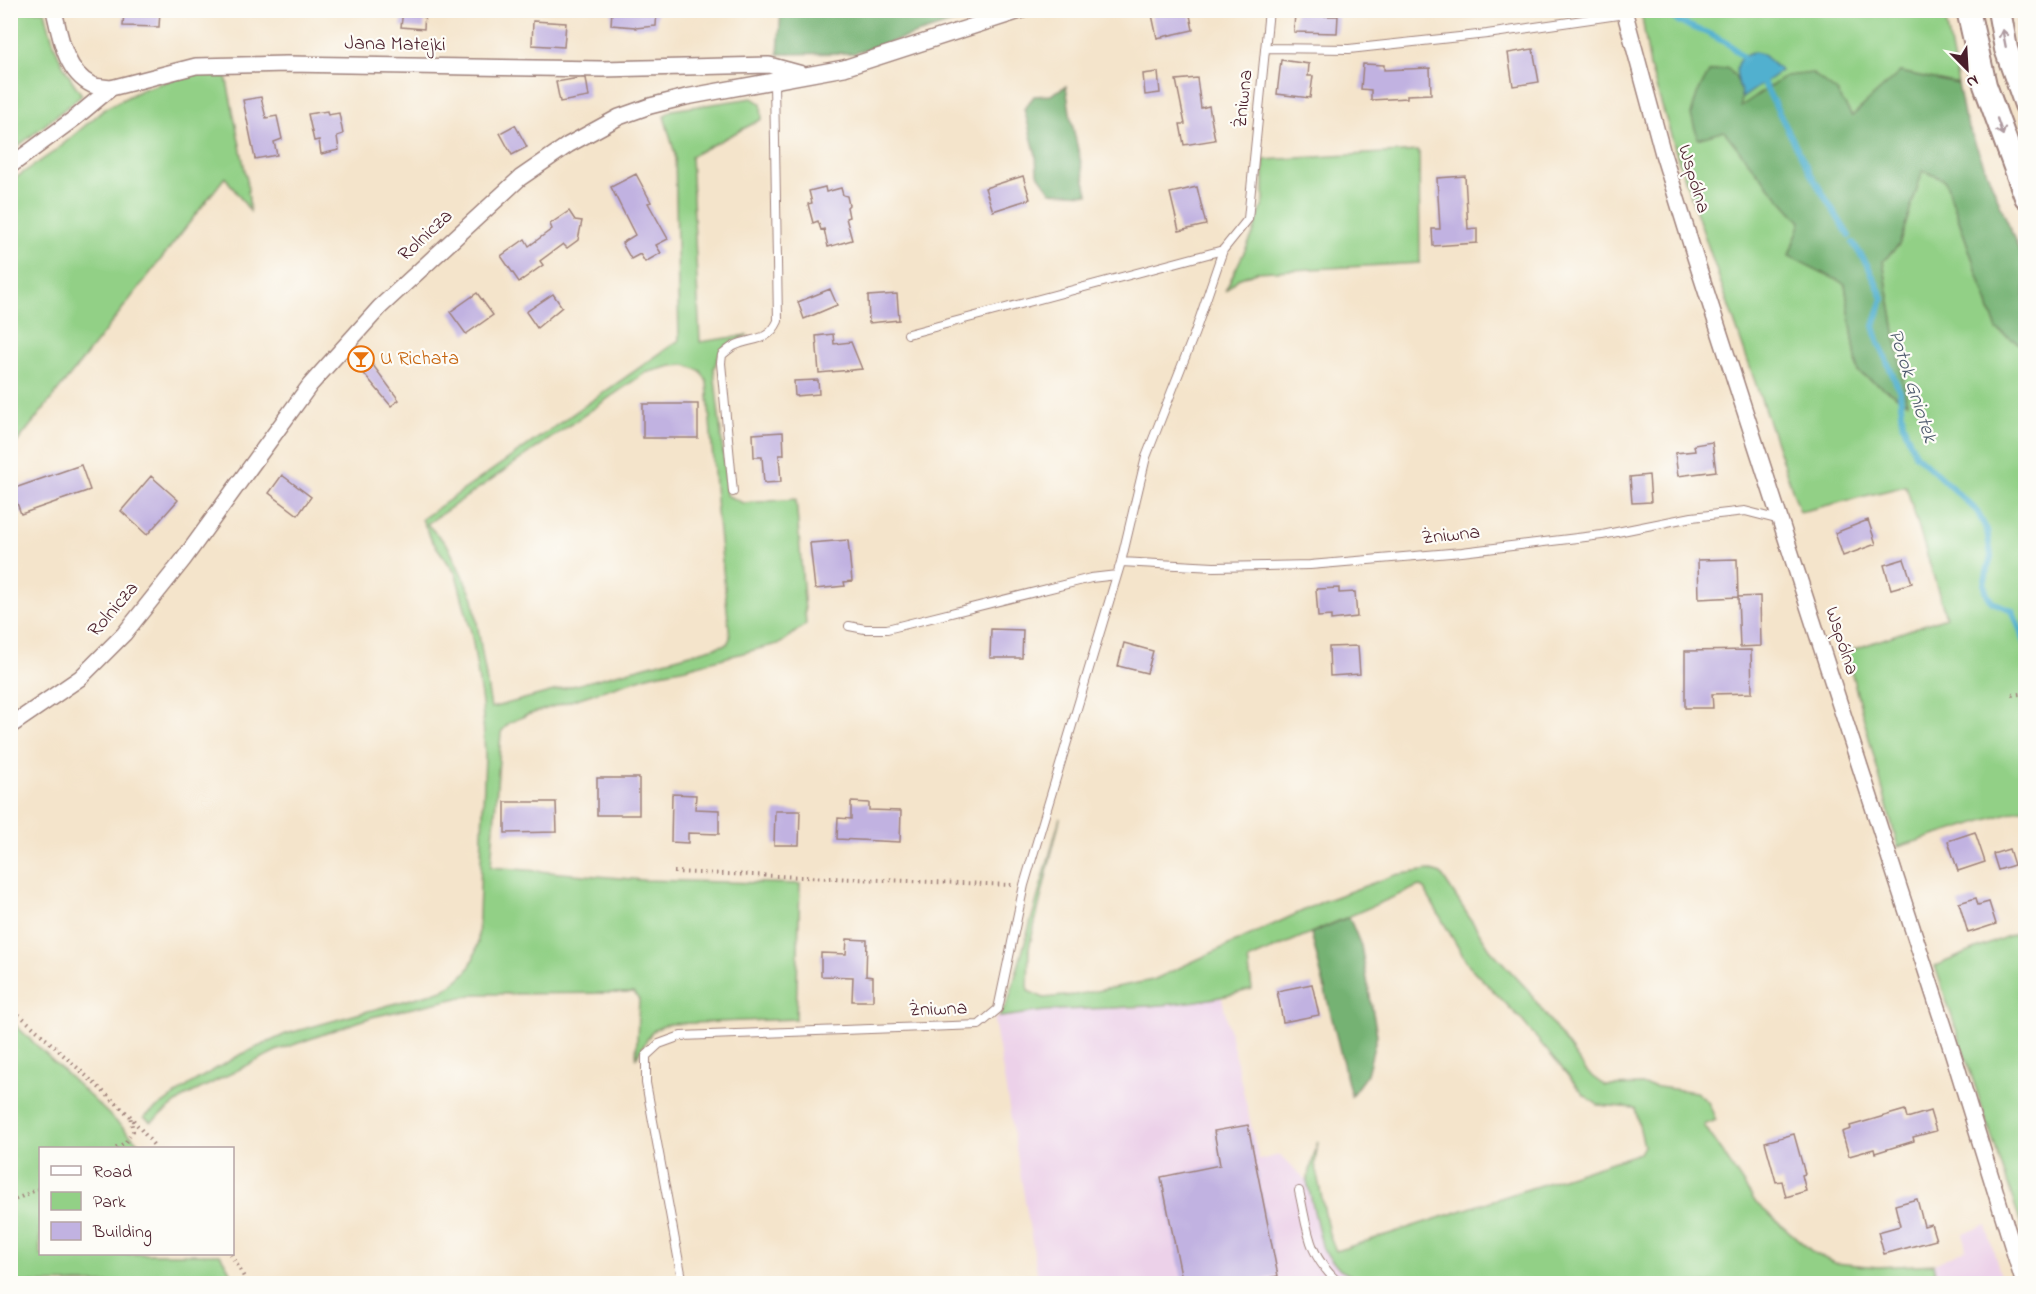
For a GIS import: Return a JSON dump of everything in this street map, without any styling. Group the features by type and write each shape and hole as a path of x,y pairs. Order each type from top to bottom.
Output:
{"main road":[{"path":"1968,10 1985,85 2025,197"},
{"path":"1999,10 2006,49 2025,105"}],"street":[{"path":"54,10 63,49 76,72 92,85 111,88"},
{"name":"Rolnicza","path":"10,726 80,678 124,634 183,560 310,385 380,307 520,178 568,145 619,117 650,106 686,97 844,68 1023,10"},
{"name":"Wspólna","path":"1625,12 1667,166 1953,1054 2024,1284"},
{"name":"Jana Matejki","path":"10,166 111,88 196,66 287,64 602,69 769,65 807,76"}],"lane":[{"name":"Żniwna","path":"683,1284 646,1083 646,1056 659,1044 681,1036 979,1024 998,1009 1024,885 1121,562 1146,457 1224,250 1248,219 1269,10"},
{"path":"1265,48 1349,49 1487,34 1625,12"},
{"path":"733,492 722,355 734,346 763,338 774,331 778,321 774,82"},
{"path":"908,334 1224,250"},
{"name":"Żniwna","path":"1121,562 1214,567 1310,565 1462,552 1602,535 1692,517 1745,511 1780,520"},
{"path":"849,626 887,629 1091,578 1117,575"},
{"path":"1299,1191 1313,1252 1324,1270 1340,1284"}],"path":[{"path":"2012,695 2025,693"},
{"path":"674,872 1024,885"},
{"path":"10,1006 130,1116 154,1147"},
{"path":"119,1147 125,1143 133,1131 130,1116"},
{"path":"10,1202 39,1188"},
{"path":"232,1255 248,1284"}],"shaded area":[{"path":"1222,998 1259,1160 1280,1155 1307,1181 1323,1250 1340,1270 1368,1283 1039,1283 994,1020 999,1017 1056,1010 1133,1008"},
{"path":"1986,1225 2003,1283 1938,1283 1934,1264 1966,1249 1963,1234"}],"green space":[{"path":"11,10 45,11 58,55 82,95 11,152"},
{"path":"781,10 991,11 855,53 778,54"},
{"path":"1641,11 1944,11 1958,84 1900,72 1845,284 1858,372 1907,403 1883,261 1899,245 1922,170 1945,180 1997,330 2025,347 2025,808 1898,847 1846,652 1946,617 1906,486 1800,512 1680,165 1650,67"},
{"path":"1727,68 1735,76 1739,85 1741,106 1786,76 1812,73 1837,92 1852,116 1900,72 1958,84 1964,116 2025,265 2025,347 1997,330 1945,180 1923,170 1899,245 1883,261 1907,403 1858,372 1845,284 1789,256 1801,222 1724,131 1698,139 1691,115 1697,94 1709,72"},
{"path":"225,71 247,180 250,211 225,177 11,450 11,181 55,151 106,108 141,90 189,74"},
{"path":"1066,86 1088,194 1051,192 1037,173 1036,155 1024,109 1034,96 1051,95"},
{"path":"752,98 761,104 762,119 691,156 700,342 748,335 725,346 719,354 714,369 726,495 743,503 796,499 806,624 781,643 651,675 527,715 509,723 501,732 491,867 643,880 800,884 796,1019 668,1024 652,1031 636,1058 639,1000 634,993 476,994 372,1017 276,1051 186,1096 151,1122 144,1117 195,1081 238,1056 286,1034 443,990 458,980 471,965 478,942 485,755 482,703 472,636 456,574 431,539 422,519 679,340 675,154 664,116 672,110","holes":["686,365 701,371 707,382 730,638 727,644 491,708 473,598 448,546 427,524 645,373"]},
{"path":"1419,151 1420,263 1256,272 1238,279 1225,291 1253,234 1264,201 1264,160"},
{"path":"1060,818 1029,948 1028,991 1044,998 1075,995 1153,980 1324,901 1395,875 1429,870 1441,874 1490,949 1527,989 1587,1072 1606,1086 1643,1085 1696,1092 1708,1102 1716,1120 1704,1125 1756,1203 1814,1253 1834,1263 1878,1267 1934,1264 1938,1283 1368,1284 1340,1270 1323,1250 1307,1181 1318,1141 1315,1164 1329,1234 1336,1251 1640,1153 1644,1146 1635,1108 1598,1105 1584,1095 1519,1017 1469,966 1424,889 1419,886 1248,960 1252,989 1181,1003 1051,1011 999,1017 1009,999"},
{"path":"1349,917 1361,946 1377,1035 1367,1074 1351,1096 1311,933"},
{"path":"2025,929 2025,1236 1935,966"},
{"path":"10,1020 143,1147 39,1147 39,1255 221,1255 237,1283 11,1283"}],"water":[{"path":"1755,52 1763,55 1781,71 1742,98 1736,70 1737,64 1746,55"}],"building":[{"path":"124,10 160,10 159,27 123,26"},
{"path":"403,10 425,10 424,29 401,27"},
{"path":"612,10 657,10 656,26 635,28 611,25"},
{"path":"1151,10 1189,10 1193,30 1157,38"},
{"path":"1295,10 1325,10 1325,16 1338,16 1337,33 1294,32"},
{"path":"533,21 566,23 564,47 532,45"},
{"path":"1533,49 1539,82 1513,86 1508,53"},
{"path":"1281,60 1309,64 1308,76 1313,76 1310,98 1277,94"},
{"path":"1363,64 1384,65 1384,70 1430,68 1431,94 1371,100 1371,90 1361,89"},
{"path":"1158,72 1160,93 1145,95 1143,74"},
{"path":"586,78 589,97 560,102 556,82"},
{"path":"1197,78 1201,108 1209,106 1215,140 1184,145 1180,124 1185,124 1176,80"},
{"path":"261,97 266,118 277,116 282,139 274,142 277,155 255,159 243,100"},
{"path":"327,111 328,115 339,113 343,134 337,136 339,150 321,154 319,140 314,141 308,114"},
{"path":"515,125 527,147 512,155 500,133"},
{"path":"636,174 651,202 648,203 668,239 656,245 661,253 645,262 640,254 631,259 622,243 635,235 611,187"},
{"path":"1023,176 1030,199 993,211 985,188"},
{"path":"1465,176 1468,229 1477,228 1477,243 1433,246 1432,229 1440,229 1437,178"},
{"path":"825,187 826,192 841,188 843,195 847,196 849,217 846,218 852,240 828,247 824,229 821,230 818,221 813,223 808,204 812,203 809,191"},
{"path":"1197,187 1206,225 1179,231 1170,193"},
{"path":"569,211 575,220 582,221 578,240 567,248 563,244 540,261 543,265 519,282 501,256 525,239 529,246 552,229 550,224"},
{"path":"830,289 837,305 804,319 798,302"},
{"path":"477,293 493,315 466,334 450,312"},
{"path":"553,294 562,307 537,328 526,312"},
{"path":"897,294 899,320 869,323 868,296"},
{"path":"833,334 834,344 851,342 862,369 819,373 816,336"},
{"path":"361,349 399,400 391,406 351,358"},
{"path":"818,380 819,394 795,396 794,381"},
{"path":"643,404 698,404 698,438 643,438"},
{"path":"783,432 784,455 779,455 781,482 764,483 762,457 754,457 753,434"},
{"path":"1712,442 1716,471 1678,476 1675,453 1695,451 1694,445"},
{"path":"81,465 90,490 21,514 12,489"},
{"path":"282,475 311,497 298,515 269,493"},
{"path":"1649,475 1651,502 1632,503 1630,477"},
{"path":"151,476 178,500 147,535 121,511"},
{"path":"1868,520 1876,544 1843,556 1835,533"},
{"path":"848,540 852,581 844,582 845,586 815,589 810,543"},
{"path":"1737,559 1738,597 1699,599 1698,560"},
{"path":"1904,559 1912,583 1891,589 1884,565"},
{"path":"1339,588 1339,593 1355,592 1357,617 1331,620 1331,616 1318,617 1316,589"},
{"path":"1760,596 1761,646 1740,647 1738,597"},
{"path":"991,629 1023,630 1022,658 990,658"},
{"path":"1124,643 1153,651 1147,673 1118,666"},
{"path":"1358,646 1360,674 1330,676 1329,647"},
{"path":"1751,650 1752,693 1712,694 1713,708 1685,708 1685,651"},
{"path":"597,778 639,778 639,815 597,815"},
{"path":"672,794 696,795 695,809 719,810 719,834 688,833 688,843 671,842"},
{"path":"505,802 556,802 557,832 505,833"},
{"path":"851,802 869,803 869,810 901,811 900,842 837,839 838,818 851,819"},
{"path":"775,811 800,811 799,845 774,845"},
{"path":"1975,832 1985,862 1958,871 1948,841"},
{"path":"2009,849 2014,865 1998,870 1993,854"},
{"path":"1976,898 1978,905 1989,902 1996,924 1968,933 1959,903"},
{"path":"847,939 867,940 866,976 873,977 873,1001 852,1001 853,977 821,976 821,953 846,954"},
{"path":"1312,984 1319,1015 1283,1022 1277,991"},
{"path":"1905,1110 1907,1118 1930,1111 1936,1131 1913,1137 1914,1141 1875,1153 1874,1149 1849,1156 1842,1132 1851,1129 1850,1126"},
{"path":"1248,1125 1278,1276 1239,1284 1183,1284 1161,1177 1220,1165 1214,1131"},
{"path":"1794,1134 1805,1174 1802,1175 1806,1191 1786,1197 1782,1181 1776,1182 1765,1142"},
{"path":"1917,1199 1924,1226 1931,1224 1936,1240 1884,1254 1878,1232 1900,1226 1895,1205"}],"waterway":[{"name":"Potok Gniotek","path":"1665,10 1679,22 1710,34 1730,45 1747,62"},
{"name":"Potok Gniotek","path":"1760,76 1810,173 1849,236"},
{"name":"Potok Gniotek","path":"1853,243 1868,266 1883,298 1874,326 1900,392 1903,424 1915,454 1977,511 1987,531 1991,556 1984,584 1987,594 1992,602 2012,610 2026,645"}],"place":[{"name":"U Richata","path":"361,359"}]}
